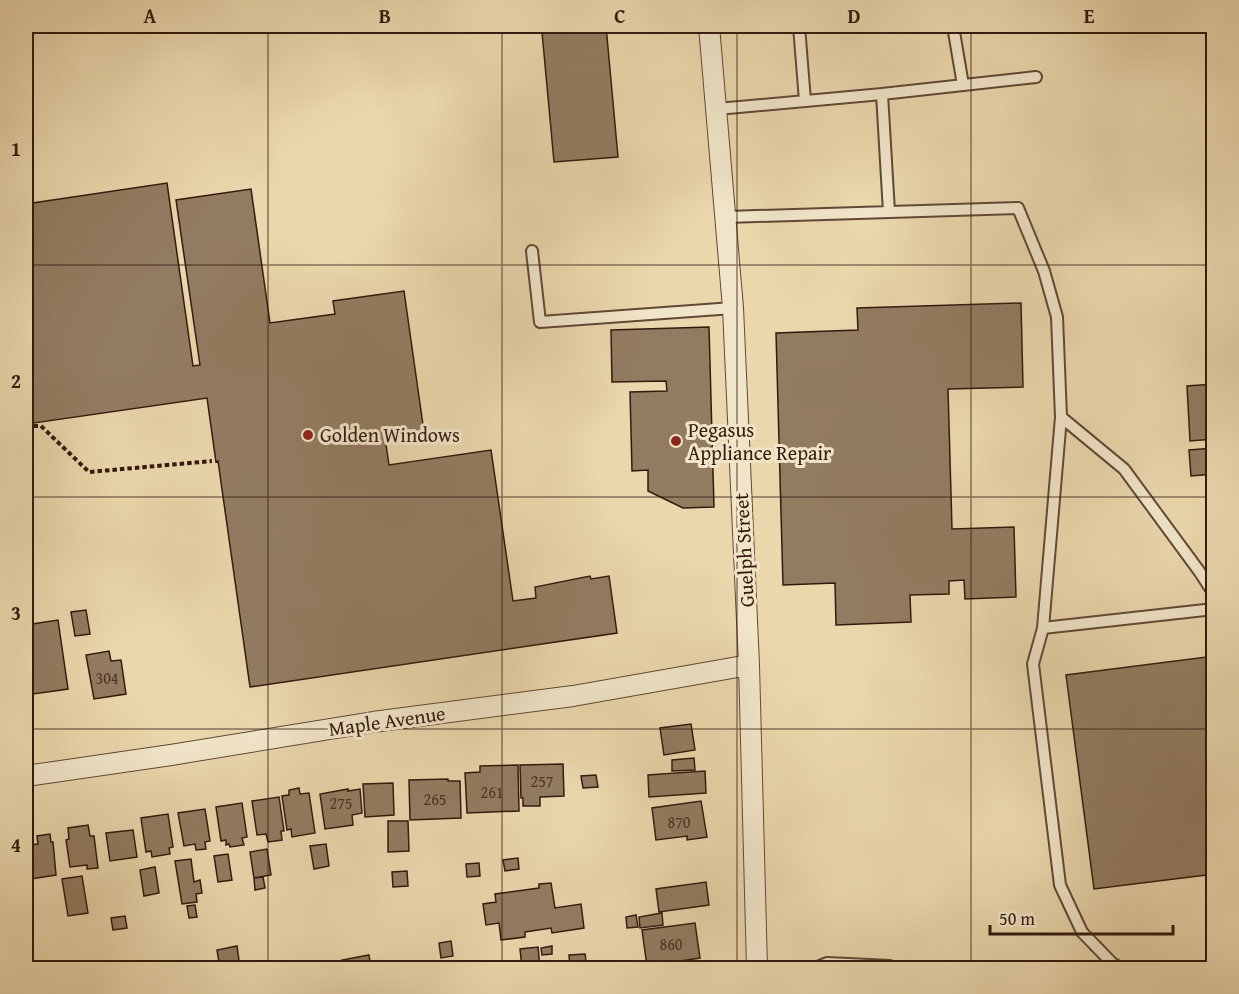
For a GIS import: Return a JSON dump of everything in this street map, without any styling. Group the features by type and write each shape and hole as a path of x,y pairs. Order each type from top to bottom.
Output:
{"street":[{"name":"Guelph Street","path":"709,26 733,308 749,665 757,969"},
{"name":"Maple Avenue","path":"26,776 373,722 573,696 749,665"}],"lane":[{"path":"799,26 805,101"},
{"path":"953,26 963,85"},
{"path":"717,109 1036,77"},
{"path":"882,94 889,212"},
{"path":"727,217 1018,208 1044,271 1057,317 1061,417 1043,628 1033,664 1060,885 1082,932 1112,963 1121,969"},
{"path":"532,251 540,322 733,308"},
{"path":"1061,417 1124,469 1214,594"},
{"path":"1043,628 1214,609"},
{"path":"815,969 827,963 890,966"}],"path":[{"path":"26,426 41,426 89,472 212,462"}],"building":[{"path":"606,26 618,157 554,162 542,32"},
{"name":"Golden Windows","path":"167,183 193,366 200,365 176,200 251,189 270,323 335,314 333,301 404,291 424,432 385,438 389,465 491,450 513,601 536,598 535,587 590,576 591,579 609,576 617,633 250,687 207,398 27,424 26,204"},
{"path":"1021,303 1023,387 948,389 952,529 1014,527 1016,597 965,599 964,580 949,581 949,594 910,595 911,622 836,625 835,583 783,585 776,333 858,330 857,308"},
{"path":"709,327 714,507 683,508 648,491 648,470 632,471 630,392 667,391 666,381 612,382 611,330"},
{"path":"1214,384 1214,439 1190,441 1187,386"},
{"path":"1214,448 1214,474 1191,476 1189,450"},
{"path":"86,610 90,634 75,636 71,612"},
{"path":"58,620 68,689 26,695 26,625"},
{"path":"109,651 111,661 121,660 126,694 94,699 86,655"},
{"path":"1214,656 1214,874 1094,889 1066,675"},
{"path":"691,724 695,750 664,755 660,728"},
{"path":"694,758 695,770 672,771 672,760"},
{"path":"563,764 564,796 540,797 540,806 523,806 520,765"},
{"path":"518,765 519,811 467,813 465,773 480,772 480,766"},
{"path":"705,771 706,793 649,797 648,775"},
{"path":"596,775 598,787 583,788 581,776"},
{"path":"448,779 448,781 460,781 461,818 410,820 409,780"},
{"path":"393,783 394,815 365,817 363,784"},
{"path":"299,788 300,794 309,793 315,833 292,837 291,829 287,830 282,796 289,795 289,790"},
{"path":"348,789 348,791 360,789 362,813 352,815 353,825 325,829 320,794"},
{"path":"279,797 284,831 281,831 282,840 268,842 266,834 257,835 252,801"},
{"path":"701,801 707,837 687,840 687,836 656,840 652,808"},
{"path":"242,803 247,837 242,838 244,845 230,847 229,844 226,845 226,840 221,841 216,807"},
{"path":"205,809 210,841 205,842 206,849 196,850 195,844 184,846 178,813"},
{"path":"168,814 173,847 169,848 170,854 152,857 151,851 146,852 141,818"},
{"path":"388,821 408,821 409,851 388,852"},
{"path":"88,825 90,836 94,836 98,868 87,869 87,865 70,867 66,840 69,839 68,828"},
{"path":"133,830 137,857 110,861 106,833"},
{"path":"50,834 51,842 53,842 56,875 31,879 26,845 38,844 37,836"},
{"path":"326,844 329,866 314,869 310,846"},
{"path":"267,849 271,875 254,878 250,852"},
{"path":"228,854 232,880 218,882 214,856"},
{"path":"518,858 519,869 505,871 503,860"},
{"path":"191,859 194,882 200,880 202,893 196,894 197,902 182,904 175,861"},
{"path":"479,863 480,876 467,877 466,864"},
{"path":"155,867 159,893 144,896 140,870"},
{"path":"407,871 408,886 393,887 392,872"},
{"path":"26,875 30,875 31,884 26,885"},
{"path":"82,876 88,913 68,916 62,879"},
{"path":"263,877 265,888 255,890 254,878"},
{"path":"706,882 709,905 659,912 656,889"},
{"path":"551,883 555,908 581,904 584,928 552,933 551,928 525,932 525,937 501,940 499,923 486,925 483,904 496,902 495,894 539,888 539,884"},
{"path":"195,905 197,917 189,918 187,906"},
{"path":"662,913 663,925 640,928 639,917"},
{"path":"636,915 638,927 627,928 626,917"},
{"path":"125,916 127,928 113,930 111,918"},
{"path":"695,923 700,958 647,966 642,930"},
{"path":"451,941 453,956 441,958 439,943"},
{"path":"237,946 240,968 220,968 217,950"},
{"path":"552,946 552,954 542,955 541,948"},
{"path":"538,947 540,968 522,968 520,949"},
{"path":"585,954 587,968 570,968 569,955"},
{"path":"369,955 371,968 343,968 342,960"},
{"path":"612,962 613,968 593,968 593,965"}],"place":[{"name":"Golden Windows","path":"308,435"},
{"name":"Pegasus Appliance Repair","path":"676,441"}]}
